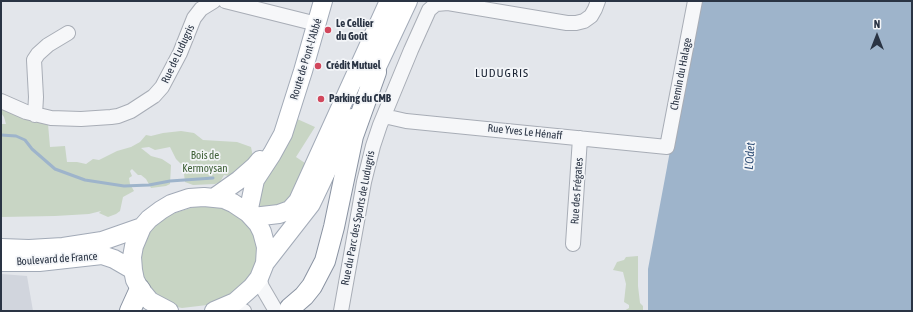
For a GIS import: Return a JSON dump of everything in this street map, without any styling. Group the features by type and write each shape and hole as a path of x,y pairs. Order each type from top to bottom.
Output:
{"highway":[{"path":"283,309 304,296 312,286 325,261 334,227 353,136 376,72"},
{"path":"130,311 140,289"}],"main road":[{"name":"Route de Pont-l'Abbé","path":"250,215 255,180 278,143 288,117 297,92 323,1"},
{"path":"250,215 279,214 290,210 298,201 389,1"},
{"path":"220,309 243,296 252,287 262,270 311,204 376,72 408,1"},
{"name":"Route de Pont-l'Abbé","path":"215,197 239,180 255,166 276,138 288,117"},
{"path":"169,311 150,301 140,289 133,270 132,258 134,246 142,227 149,218 171,204 189,198 215,197 233,203 250,215 258,224 266,247 262,270"},
{"name":"Boulevard de France","path":"1,248 44,248 78,245 102,241 142,227"},
{"name":"Boulevard de France","path":"1,262 39,262 102,256 114,259 133,270"}],"street":[{"name":"Rue de Ludugris","path":"1,101 36,115 51,118 111,117 124,114 140,106 154,96 162,87 180,53 194,18 201,9 214,1"},
{"path":"225,1 317,24"},
{"name":"Rue du Parc des Sports de Ludugris","path":"341,311 364,182 373,146 384,116 427,14 432,6 436,4 448,3 567,23 576,23 584,21 591,16 598,1"},
{"name":"Chemin du Halage","path":"667,147 695,1"},
{"path":"36,115 34,60 48,45 68,33"},
{"name":"Rue Yves Le Hénaff","path":"384,116 406,121 667,147"},
{"name":"Rue des Frégates","path":"573,244 580,138"},
{"path":"262,270 264,291 283,309"},
{"path":"220,309 244,311"}],"shaded area":[{"path":"1,274 27,276 33,311 1,311"}],"green space":[{"name":"Bois de Kermoysan","path":"1,109 5,109 48,124 50,147 65,146 67,162 86,164 93,159 99,160 117,151 131,147 140,142 146,135 151,136 181,131 194,133 203,140 237,142 251,147 253,157 246,165 229,176 224,175 220,182 215,184 193,185 185,182 183,166 176,159 170,147 155,150 149,147 141,148 151,156 162,159 171,165 170,184 151,188 146,179 141,175 138,175 132,169 130,171 132,176 129,178 130,184 134,191 123,197 120,211 116,214 108,217 99,213 101,211 89,214 1,217 1,124 6,124 1,113"},
{"path":"295,118 315,127 296,157 308,165 294,197 280,207 262,208 257,205 256,188"},
{"path":"208,205 220,206 238,214 253,230 259,251 253,275 225,299 207,305 182,308 168,305 150,291 141,273 140,251 143,240 156,224 168,215 194,207"},
{"path":"638,256 638,286 640,303 643,306 643,311 624,311 629,308 629,305 624,302 626,284 623,272 613,270 617,262 624,260 626,257"}],"water":[{"name":"L'Odet","path":"698,1 912,1 912,311 648,311 648,269"}],"waterway":[{"path":"1,135 16,136 25,140 32,149 55,169 85,180 124,186 149,185 170,181 213,178"}],"place":[{"name":"Le Cellier du Goût","path":"328,30"},
{"name":"Crédit Mutuel","path":"318,66"},
{"name":"Parking du CMB","path":"321,99"}],"district":[{"name":"LUDUGRIS","path":"502,73"}]}
